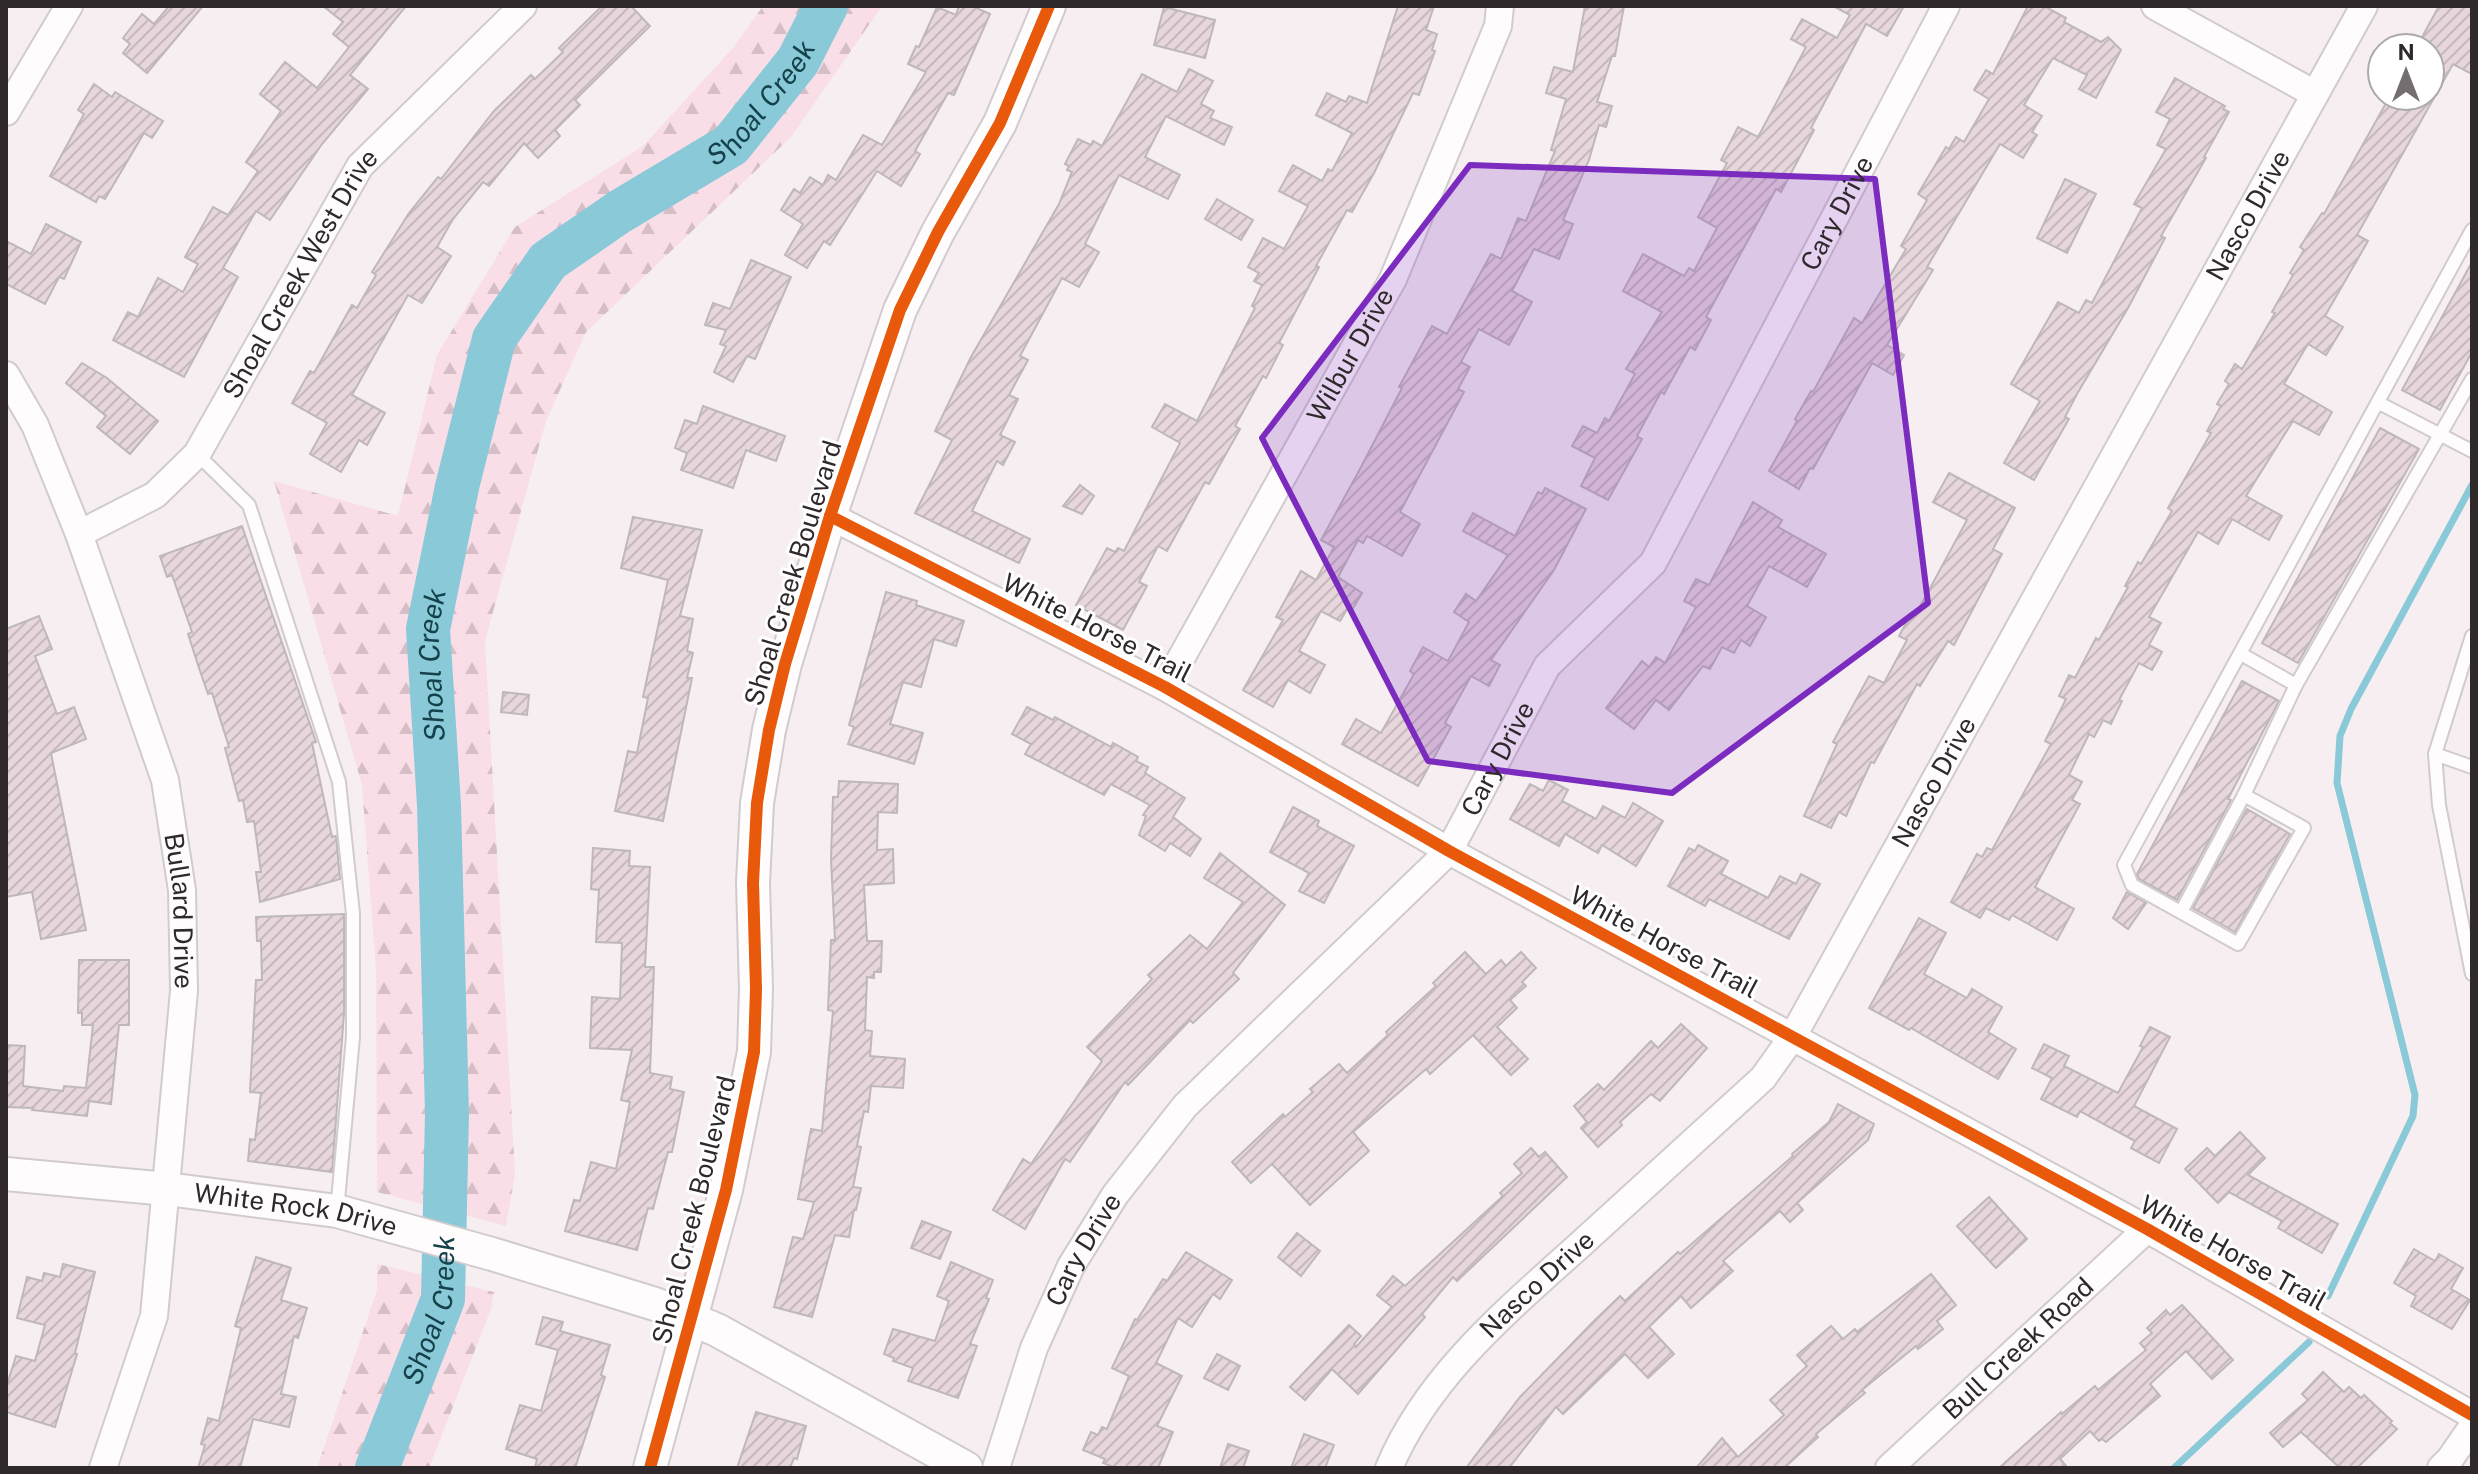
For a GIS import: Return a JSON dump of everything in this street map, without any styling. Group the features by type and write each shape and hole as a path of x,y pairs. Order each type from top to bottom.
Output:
{"street":[{"path":"6,112 69,6"},
{"name":"Shoal Creek West Drive","path":"79,534 155,495 197,454 360,166 523,6"},
{"name":"Shoal Creek Boulevard","path":"650,1468 726,1190 754,1052 753,883 757,803 769,730 830,516 900,310 938,232 1000,123 1049,6"},
{"name":"Wilbur Drive","path":"1165,687 1393,279 1498,26 1500,6"},
{"name":"Cary Drive","path":"996,1468 1034,1348 1071,1266 1115,1195 1185,1106 1449,851 1547,666 1653,563 1946,6"},
{"path":"2155,6 2315,94"},
{"name":"Nasco Drive","path":"1389,1468 1415,1417 1494,1323 1763,1078 1793,1036 2364,6"},
{"name":"Bullard Drive","path":"6,375 35,425 79,534 165,780 182,890 184,991 154,1316 103,1468"},
{"name":"White Horse Trail","path":"830,516 1165,687 1449,851 2147,1229 2472,1415"},
{"name":"White Rock Drive","path":"6,1174 167,1189 337,1211 492,1254 655,1304 717,1330 966,1468"},
{"name":"Bull Creek Road","path":"1889,1468 2147,1229"},
{"path":"2441,1468 2472,1427"},
{"path":"2464,1468 2472,1438"}],"lane":[{"path":"2244,795 2304,828 2238,944 2132,885 2124,865 2472,230"},
{"path":"2181,912 2244,795 2296,685 2472,379"},
{"path":"2379,403 2472,451"},
{"path":"197,454 249,505 339,782 353,914 353,1037 337,1211"},
{"path":"2472,636 2435,754 2439,805 2472,974"},
{"path":"2241,654 2296,685"},
{"path":"2435,754 2472,767"}],"highlighted area":[{"path":"1470,165 1875,179 1928,603 1672,793 1428,761 1262,438"}],"green space":[{"path":"763,6 882,6 791,137 586,332 546,421 485,641 515,1174 506,1226 377,1192 376,971 362,785 274,481 398,516 437,355 515,227 643,146 733,48"},
{"path":"377,1264 494,1292 491,1309 429,1468 317,1468 377,1290"}],"building":[{"path":"169,6 203,6 147,73 123,53 130,44 123,38 142,14 154,24"},
{"path":"323,6 406,6 350,75 368,89 322,144 270,220 256,211 223,268 238,277 184,377 113,340 128,312 138,317 158,278 183,292 198,264 185,257 213,207 228,215 258,171 246,162 281,111 260,94 285,62 317,88 349,47 333,34 343,22"},
{"path":"602,6 631,6 650,26 575,100 580,105 555,130 560,136 538,158 524,143 489,186 483,182 453,219 437,247 451,256 422,303 408,295 352,395 385,413 367,445 359,440 341,472 310,454 327,423 292,403 310,371 314,373 352,305 357,308 376,275 372,272 409,213 438,177 441,179 494,111 531,75 535,79 563,52 559,48"},
{"path":"959,6 972,6 990,14 954,95 948,93 915,151 920,154 901,186 877,171 830,245 824,241 807,268 785,255 803,224 781,210 794,189 800,193 810,177 823,185 828,175 836,180 863,135 882,145 926,72 908,64 937,7 956,15"},
{"path":"1398,6 1434,6 1426,30 1437,34 1432,50 1435,51 1419,95 1413,93 1374,173 1352,212 1347,210 1316,266 1319,267 1279,343 1283,345 1235,426 1240,429 1209,484 1205,482 1167,551 1158,546 1139,582 1147,586 1123,630 1076,605 1107,548 1115,552 1118,548 1124,551 1180,443 1152,427 1165,404 1197,421 1255,308 1252,306 1262,285 1254,281 1259,273 1248,267 1263,238 1284,249 1308,206 1279,191 1293,165 1322,181 1328,169 1332,171 1352,133 1316,115 1327,93 1346,102 1349,96 1367,103"},
{"path":"1585,6 1624,6 1615,56 1612,56 1597,102 1612,106 1606,127 1599,125 1589,160 1563,220 1573,224 1559,259 1534,249 1512,291 1532,302 1509,345 1479,329 1461,362 1470,367 1458,389 1464,392 1400,512 1420,524 1402,556 1367,536 1363,543 1358,540 1338,577 1362,593 1352,610 1348,608 1340,621 1321,611 1299,651 1325,665 1310,693 1288,680 1273,707 1243,690 1283,620 1276,617 1301,571 1316,580 1334,547 1321,540 1432,326 1447,334 1491,254 1501,259 1518,218 1526,221 1555,151 1551,150 1566,99 1546,93 1554,67 1573,72"},
{"path":"1833,6 1904,6 1887,36 1866,24 1781,192 1776,189 1706,317 1711,320 1695,350 1690,347 1664,394 1661,392 1637,436 1642,439 1608,500 1581,486 1595,458 1572,446 1583,426 1597,433 1605,418 1609,421 1635,374 1626,369 1662,312 1623,291 1643,254 1684,276 1689,268 1694,271 1717,228 1698,217 1727,163 1721,160 1738,127 1758,137 1806,47 1791,39 1802,19 1837,38 1850,15"},
{"path":"2028,6 2044,6 2066,18 2064,22 2101,42 2108,37 2121,50 2096,98 2079,89 2087,75 2053,58 2024,105 2042,116 2032,132 2037,135 2023,158 2000,144 1927,267 1933,270 1887,345 1904,355 1893,375 1872,363 1799,489 1769,471 1797,421 1795,419 1854,318 1862,323 1906,249 1901,246 1927,200 1918,194 1946,147 1949,149 1956,137 1964,142 1989,99 1974,90 1986,70 1993,74"},
{"path":"2439,6 2472,6 2472,74 2453,64 2446,76 2446,32 2425,32"},
{"path":"1164,7 1215,20 1205,58 1154,45"},
{"path":"1189,69 1213,81 1201,104 1214,111 1210,118 1232,127 1224,145 1166,116 1145,157 1180,175 1168,199 1119,175 1085,244 1099,252 1079,287 1062,278 1020,356 1028,360 1009,395 1018,399 1000,435 1015,442 1003,465 997,461 972,511 1030,539 1019,563 915,513 952,440 935,431 971,357 1059,204 1072,172 1067,170 1069,166 1065,164 1078,139 1102,146 1142,74 1177,92"},
{"path":"2175,78 2225,106 2223,109 2229,112 2161,236 2165,238 2128,308 2077,394 2065,417 2069,419 2034,480 2004,463 2040,401 2011,384 2058,302 2079,313 2086,300 2092,303 2142,208 2134,204 2166,149 2157,145 2170,119 2156,112"},
{"path":"94,84 112,97 115,92 163,121 152,138 144,133 105,199 99,196 96,202 50,176 84,114 78,110"},
{"path":"2381,112 2426,112 2357,235 2368,241 2325,316 2343,327 2326,355 2308,344 2284,384 2332,412 2319,435 2293,421 2246,496 2282,516 2269,540 2232,519 2218,544 2198,532 2149,617 2161,623 2149,645 2162,652 2152,670 2139,663 2119,700 2122,701 2111,724 2103,720 2094,737 2089,734 2069,775 2082,782 2072,800 2080,804 2035,887 2074,909 2057,940 2012,915 2009,920 1986,908 1980,918 1951,902 1977,854 1982,857 1987,848 1992,850 2051,744 2045,741 2066,699 2059,696 2069,675 2075,678 2096,638 2099,640 2138,562 2141,564 2172,511 2168,508 2211,433 2207,431 2229,384 2225,381 2235,364 2242,369 2275,313 2272,312 2304,250 2300,247 2324,214"},
{"path":"2065,179 2096,194 2067,253 2037,238"},
{"path":"1217,199 1253,220 1241,240 1205,219"},
{"path":"46,224 81,242 64,279 59,277 45,304 6,284 6,241 31,254"},
{"path":"751,260 791,277 755,359 747,356 733,382 714,372 726,346 720,344 726,330 705,325 713,303 730,309"},
{"path":"2472,262 2472,352 2440,410 2402,390"},
{"path":"82,363 107,378 158,421 130,454 97,427 106,416 66,383"},
{"path":"703,406 785,436 776,461 746,450 733,488 681,470 687,453 675,448 685,420 697,424"},
{"path":"2380,428 2419,449 2298,663 2262,643"},
{"path":"1949,473 2015,508 1993,549 2002,554 1954,645 1948,641 1920,686 1917,684 1874,763 1871,762 1846,816 1839,812 1831,828 1804,816 1837,744 1833,742 1869,676 1884,683 1907,640 1899,636 1912,612 1916,614 1967,520 1933,502"},
{"path":"1080,485 1094,496 1082,514 1063,506"},
{"path":"1545,488 1586,509 1554,570 1491,660 1500,665 1489,686 1471,676 1445,723 1451,727 1418,786 1342,744 1356,719 1381,733 1414,674 1410,671 1423,647 1448,661 1469,622 1454,612 1466,594 1476,601 1508,555 1463,531 1473,513 1515,536 1538,492 1542,494"},
{"path":"1753,502 1782,520 1778,527 1826,554 1807,587 1769,566 1747,606 1766,617 1750,646 1741,640 1734,653 1722,647 1710,669 1703,666 1669,710 1656,700 1634,729 1606,708 1642,661 1649,667 1656,657 1665,663 1696,607 1684,601 1696,579 1709,585"},
{"path":"633,517 702,530 680,616 693,619 687,651 693,653 687,678 692,678 663,821 615,811 628,751 637,753 648,698 643,697 668,580 621,568"},
{"path":"242,526 316,742 312,743 332,837 336,836 340,879 260,902 256,872 261,872 254,821 247,822 243,800 239,801 225,748 229,747 212,693 208,694 200,671 188,634 192,632 172,575 167,577 160,556"},
{"path":"886,592 964,621 956,646 934,639 921,687 903,682 890,724 923,733 914,764 848,744 854,727 849,725"},
{"path":"39,616 52,649 35,656 57,714 74,707 86,739 51,753 86,930 41,939 32,892 6,897 6,629"},
{"path":"2242,681 2279,701 2228,799 2231,800 2177,900 2139,879 2137,874"},
{"path":"503,692 529,695 527,715 501,712"},
{"path":"1027,707 1053,720 1055,717 1111,747 1113,743 1138,757 1136,761 1148,767 1145,773 1185,798 1173,817 1201,839 1190,856 1170,843 1165,851 1139,835 1146,816 1143,815 1150,805 1111,784 1104,795 1025,754 1031,744 1012,734"},
{"path":"1549,780 1568,790 1562,801 1596,819 1603,806 1625,818 1633,803 1663,821 1636,866 1602,845 1598,853 1565,834 1559,846 1510,819 1530,784 1543,791"},
{"path":"839,781 898,784 897,813 878,812 877,850 893,849 894,883 864,885 867,941 882,941 881,972 874,972 874,978 867,977 865,1030 872,1031 870,1056 905,1059 903,1088 871,1086 868,1112 864,1111 857,1146 861,1147 853,1187 861,1188 856,1210 849,1237 835,1235 812,1317 774,1307 793,1237 803,1239 814,1202 798,1199 811,1129 822,1131 833,1011 828,1010 831,940 835,940 831,859 833,797 838,797"},
{"path":"1293,807 1319,821 1317,826 1354,846 1324,903 1299,891 1309,873 1270,852"},
{"path":"2247,809 2290,834 2235,932 2193,908"},
{"path":"1698,845 1728,861 1721,874 1768,898 1780,876 1796,884 1801,874 1820,884 1789,939 1709,899 1705,906 1668,886 1689,848 1695,851"},
{"path":"593,848 630,851 629,866 650,867 645,967 654,967 650,1073 672,1077 670,1089 684,1092 672,1152 668,1152 653,1209 648,1208 637,1250 565,1231 574,1200 580,1201 591,1162 616,1169 630,1102 621,1100 632,1050 590,1048 592,997 620,999 622,943 596,942 599,890 591,889"},
{"path":"1220,853 1285,905 1233,973 1239,979 1193,1023 1190,1020 1128,1085 1125,1082 1070,1162 1065,1159 1025,1229 993,1210 1023,1159 1031,1164 1102,1061 1087,1047 1152,979 1148,975 1190,935 1207,949 1243,902 1204,878"},
{"path":"2127,892 2146,903 2128,929 2113,918"},
{"path":"344,914 344,1013 332,1172 248,1161 250,1139 255,1140 261,1093 250,1092 256,980 262,980 261,941 257,941 256,917"},
{"path":"1919,918 1946,933 1924,974 1967,998 1972,989 2002,1007 1988,1032 2016,1049 1998,1079 1911,1028 1909,1030 1869,1008"},
{"path":"1465,952 1486,974 1501,960 1506,966 1521,952 1536,968 1522,982 1526,986 1510,1000 1517,1008 1497,1027 1528,1059 1511,1075 1473,1035 1430,1074 1426,1069 1353,1132 1369,1151 1310,1205 1272,1164 1251,1183 1232,1162 1283,1114 1285,1117 1313,1092 1310,1089 1339,1064 1347,1073 1436,986 1433,983"},
{"path":"79,960 129,960 129,1025 119,1025 111,1104 89,1101 87,1116 6,1107 6,1045 25,1046 23,1086 63,1091 64,1086 86,1088 93,1025 82,1025 82,1013 78,1013"},
{"path":"1681,1024 1707,1048 1660,1101 1651,1094 1598,1147 1581,1128 1587,1122 1574,1106 1598,1084 1604,1090 1651,1041 1658,1048"},
{"path":"2150,1027 2170,1037 2134,1106 2177,1129 2159,1163 2131,1148 2135,1141 2080,1111 2077,1117 2041,1099 2052,1078 2032,1068 2044,1044 2069,1056 2064,1066 2118,1093 2143,1047 2140,1046"},
{"path":"1838,1104 1874,1124 1868,1140 1797,1203 1803,1210 1790,1222 1780,1211 1723,1261 1733,1271 1691,1308 1681,1296 1649,1327 1674,1354 1648,1378 1625,1354 1563,1414 1556,1407 1509,1468 1466,1468 1520,1397 1594,1321 1620,1296 1625,1301 1678,1252 1680,1254 1793,1156 1829,1122"},
{"path":"2240,1132 2265,1158 2248,1175 2338,1224 2322,1253 2278,1228 2282,1221 2229,1192 2218,1203 2185,1169 2207,1148 2215,1156"},
{"path":"1531,1148 1539,1157 1545,1152 1567,1177 1457,1281 1453,1277 1422,1314 1425,1317 1358,1394 1332,1369 1305,1400 1290,1387 1349,1325 1361,1336 1354,1344 1356,1347 1392,1307 1377,1295 1393,1276 1405,1286 1503,1196 1500,1193 1522,1173 1514,1164"},
{"path":"1989,1197 2027,1239 1996,1268 1957,1226"},
{"path":"922,1221 951,1232 940,1259 911,1248"},
{"path":"1297,1233 1320,1251 1301,1276 1278,1257"},
{"path":"2414,1249 2435,1261 2439,1254 2463,1268 2451,1289 2470,1300 2452,1329 2411,1306 2416,1296 2394,1283"},
{"path":"1186,1252 1232,1280 1220,1299 1213,1294 1192,1327 1178,1318 1156,1363 1182,1376 1157,1426 1173,1432 1158,1468 1116,1468 1103,1463 1105,1459 1083,1450 1091,1432 1098,1435 1102,1427 1107,1429 1129,1376 1112,1368 1135,1319 1163,1279 1167,1281"},
{"path":"256,1257 291,1268 281,1300 307,1308 298,1338 294,1336 281,1394 296,1397 289,1427 253,1419 240,1468 198,1468 208,1418 219,1421 241,1328 235,1326"},
{"path":"951,1262 993,1280 986,1298 989,1299 970,1344 977,1346 958,1398 908,1381 913,1368 884,1354 893,1329 935,1341 949,1301 937,1296"},
{"path":"63,1264 95,1272 77,1354 55,1427 6,1412 6,1388 16,1356 35,1361 45,1325 17,1318 27,1277 42,1281 44,1273 60,1277"},
{"path":"1931,1274 1956,1305 1937,1321 1943,1329 1918,1349 1916,1346 1862,1390 1865,1393 1816,1434 1818,1437 1784,1468 1696,1468 1722,1438 1738,1457 1784,1415 1770,1400 1807,1366 1797,1355 1831,1326 1843,1339 1855,1329 1857,1332"},
{"path":"2182,1305 2233,1360 2212,1379 2186,1351 2150,1384 2160,1396 2106,1442 2102,1439 2099,1441 2090,1431 2060,1459 2068,1468 1999,1468 2061,1412 2095,1386 2098,1390 2146,1350 2140,1343 2152,1333 2147,1328 2166,1310 2170,1315"},
{"path":"543,1317 563,1322 560,1331 610,1345 601,1375 605,1377 575,1468 535,1468 537,1459 506,1449 520,1405 541,1411 558,1350 536,1344"},
{"path":"1217,1354 1240,1366 1228,1390 1204,1378"},
{"path":"2323,1372 2344,1392 2349,1387 2361,1398 2364,1395 2397,1429 2357,1468 2340,1468 2301,1432 2283,1447 2270,1433 2308,1400 2302,1394"},
{"path":"756,1412 806,1426 797,1459 794,1458 790,1468 737,1468"},
{"path":"1304,1434 1334,1445 1325,1468 1291,1468"},
{"path":"1228,1444 1249,1451 1243,1468 1220,1468"}],"waterway":[{"name":"Shoal Creek","path":"377,1468 443,1299 447,1113 439,805 428,629 457,487 494,339 548,261 619,212 731,145 798,61 826,6"},
{"path":"2328,1296 2413,1116 2415,1095 2337,783 2340,736 2351,709 2472,485"},
{"path":"2174,1468 2309,1342"}],"cycle path":[{"path":"650,1468 726,1190 754,1052 753,883 757,803 769,730 785,664 830,516 900,310 938,232 1000,123 1049,6"},
{"path":"830,516 1165,687 1449,851 2147,1229 2472,1415"}]}
